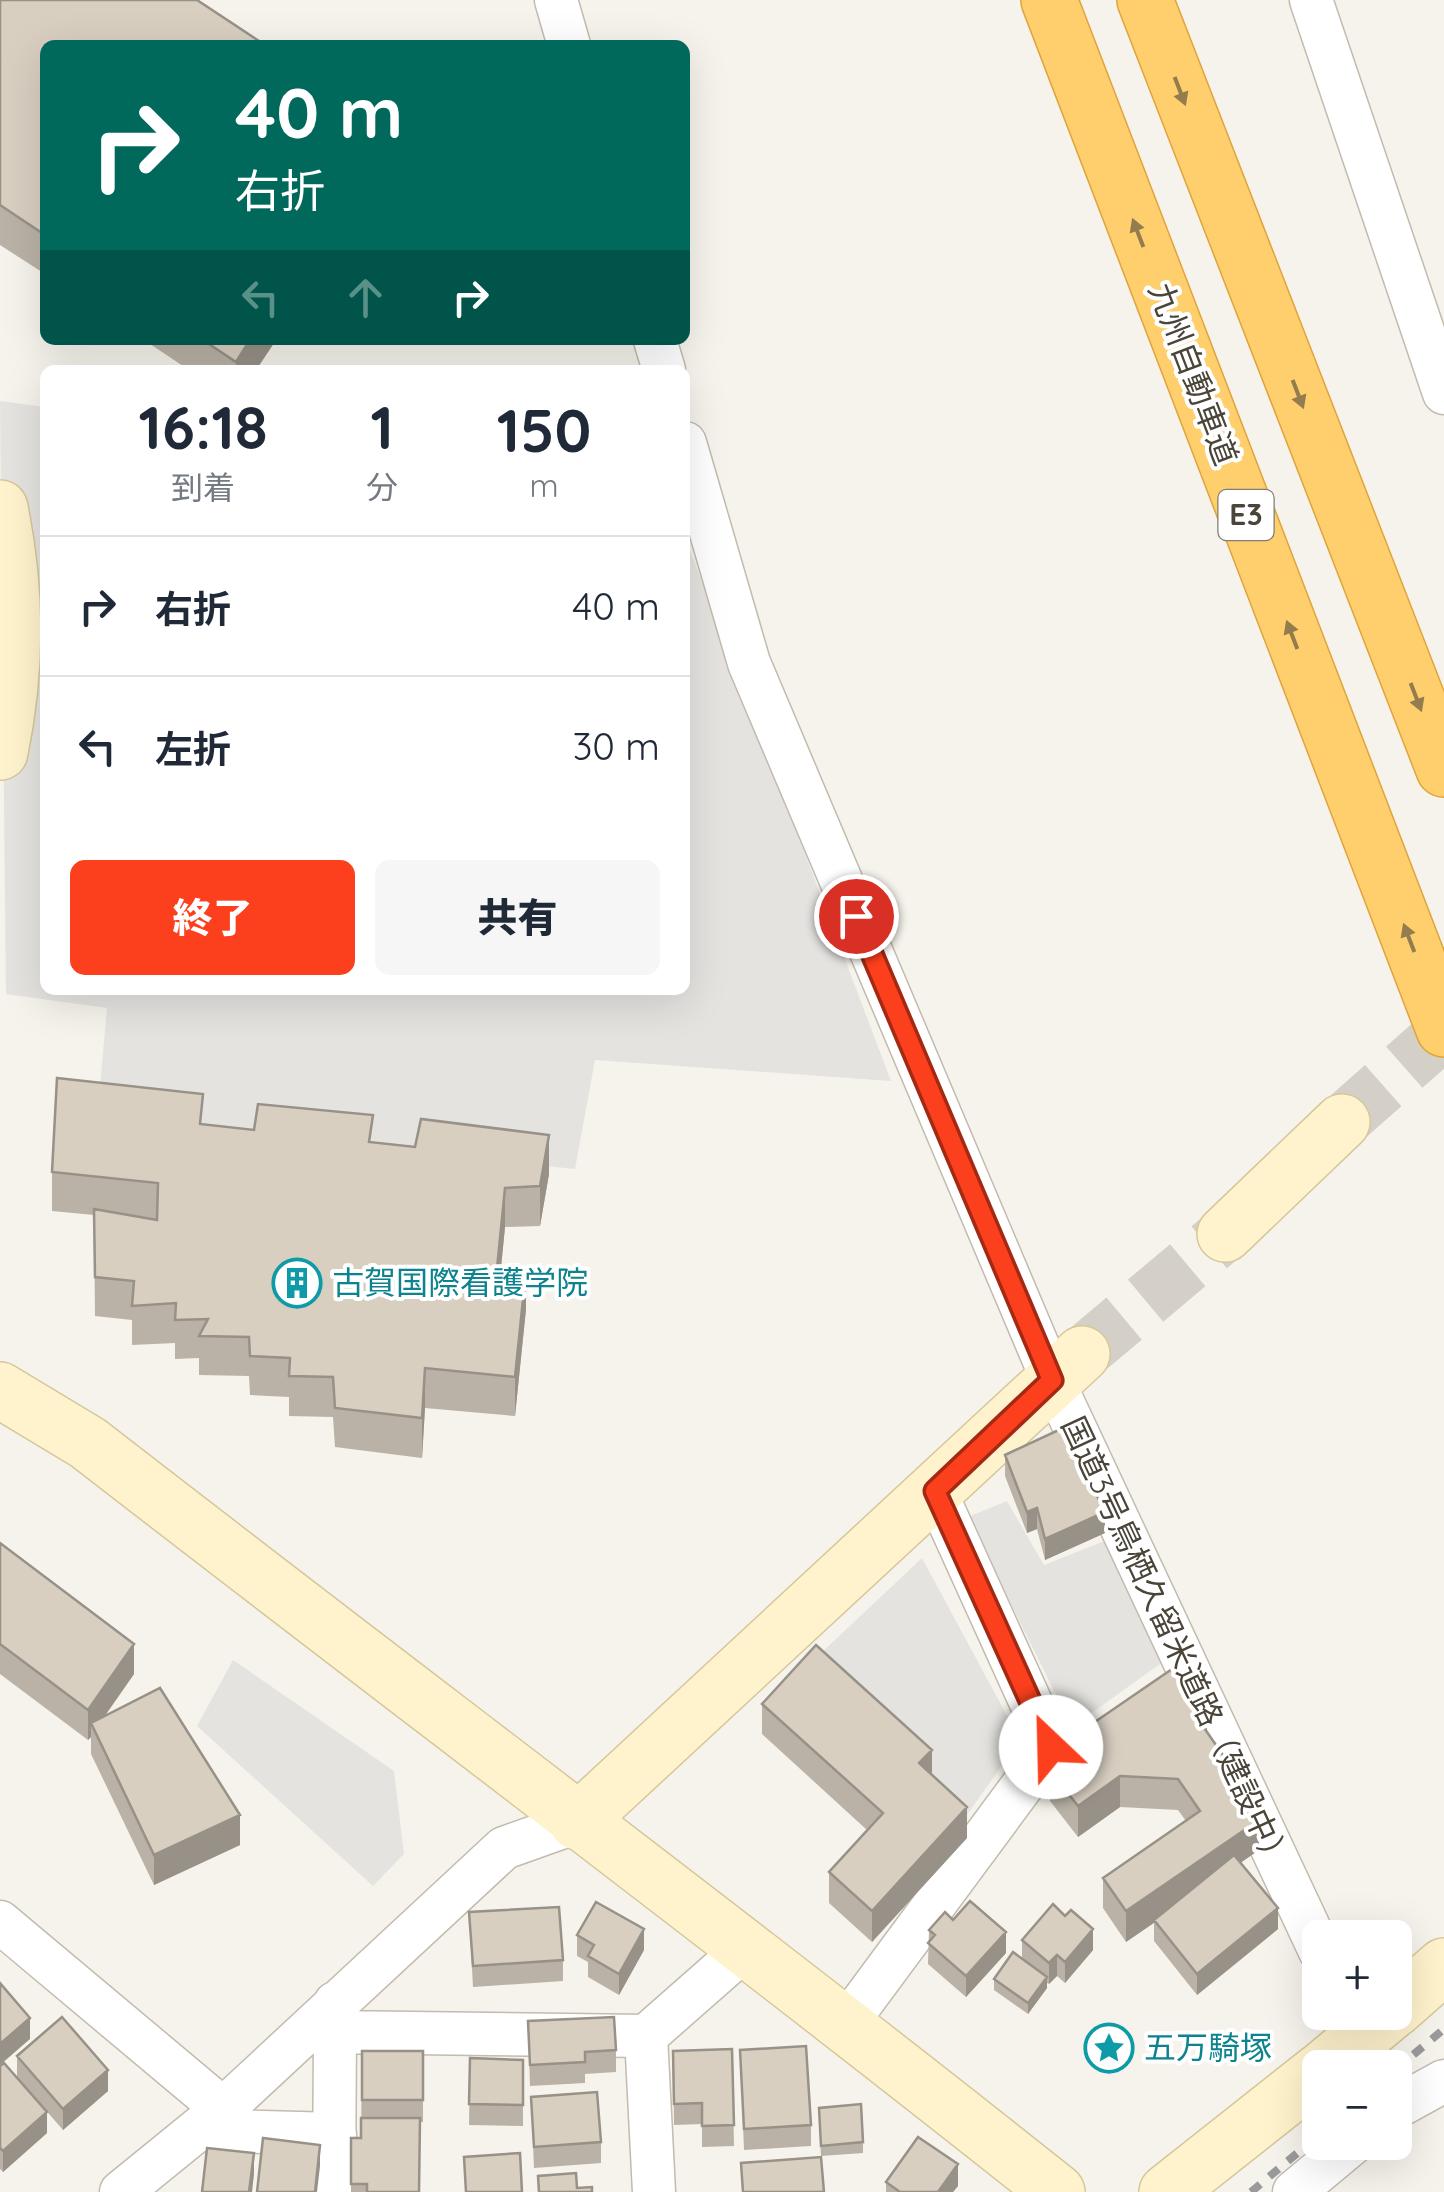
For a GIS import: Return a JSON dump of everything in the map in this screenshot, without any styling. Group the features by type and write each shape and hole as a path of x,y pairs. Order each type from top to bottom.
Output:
{"highway":[{"name":"九州自動車道","path":"1049,0 1444,1029"},
{"path":"1145,0 1444,769"}],"street":[{"path":"556,0 568,40"},
{"path":"1311,0 1444,393"},
{"name":"国道3号鳥栖久留米道路（建設中）","path":"690,460 749,663 1067,1367 1307,1920"},
{"path":"0,508 12,568 15,668 0,752"},
{"path":"1226,1234 1342,1122"},
{"path":"121,2192 335,2018 504,1848 577,1822 1067,1367"},
{"path":"0,1390 88,1443 577,1822 846,2024 1057,2192"},
{"path":"846,2024 1051,1747 935,1491"},
{"path":"2,1926 211,2119 335,2134"},
{"path":"335,2018 646,2036 746,1948"},
{"path":"1167,2192 1444,1966"},
{"path":"334,2192 335,2018"},
{"path":"646,2036 654,2192"},
{"path":"1412,2099 1444,2081"},
{"path":"1294,2192 1332,2160"}],"shaded area":[{"path":"0,401 40,406 40,995 690,995 690,550 891,1081 595,1060 575,1169 97,1121 107,1008 6,994"},
{"path":"1007,1501 1044,1565 1107,1540 1167,1659 1072,1727 968,1517"},
{"path":"922,1558 1020,1740 964,1819 819,1655"},
{"path":"233,1660 394,1771 404,1854 373,1886 197,1726"}],"building":[{"path":"0,0 197,0 257,40 40,40 40,232 0,205"},
{"path":"210,345 247,345 236,362"},
{"name":"古賀国際看護学院","path":"57,1078 203,1094 200,1124 254,1130 258,1104 373,1115 369,1142 415,1147 421,1119 549,1135 540,1186 505,1188 497,1268 526,1270 515,1377 425,1368 422,1418 335,1408 333,1377 289,1376 290,1358 250,1356 249,1337 199,1336 208,1319 175,1320 176,1303 132,1306 134,1281 95,1277 94,1209 157,1220 158,1183 52,1172"},
{"path":"1063,1428 1105,1512 1045,1539 1037,1508 1027,1512 1005,1455"},
{"path":"0,1543 134,1644 88,1710 0,1644"},
{"path":"816,1645 932,1750 919,1763 967,1807 872,1911 829,1872 883,1813 762,1704"},
{"path":"1175,1667 1207,1713 1198,1719 1227,1761 1221,1765 1259,1820 1126,1911 1103,1878 1200,1811 1178,1779 1120,1776 1078,1806 1050,1770 1079,1751 1070,1739"},
{"path":"160,1688 240,1815 154,1855 91,1723"},
{"path":"1234,1855 1278,1908 1197,1974 1154,1920"},
{"path":"970,1901 1006,1932 966,1976 928,1943 935,1935 929,1930 945,1912 953,1920"},
{"path":"596,1902 644,1929 619,1974 588,1956 594,1945 577,1935"},
{"path":"1053,1904 1065,1916 1071,1910 1093,1929 1065,1962 1057,1955 1049,1963 1022,1940"},
{"path":"559,1907 563,1960 473,1966 469,1912"},
{"path":"1013,1952 1047,1977 1028,2003 994,1979"},
{"path":"0,1983 30,2018 0,2044"},
{"path":"62,2017 108,2070 63,2109 17,2056"},
{"path":"614,2017 616,2050 585,2052 585,2062 530,2065 528,2021"},
{"path":"806,2046 811,2125 744,2129 740,2050"},
{"path":"732,2049 734,2125 702,2126 702,2103 674,2104 673,2051"},
{"path":"362,2051 423,2051 423,2100 362,2100"},
{"path":"470,2058 523,2060 523,2105 469,2104"},
{"path":"4,2063 47,2112 3,2151 0,2066"},
{"path":"597,2092 601,2142 534,2147 531,2097"},
{"path":"861,2104 863,2142 821,2146 819,2108"},
{"path":"361,2118 420,2118 419,2192 367,2192 367,2184 351,2184 351,2138 361,2138"},
{"path":"918,2137 958,2164 938,2192 900,2192 886,2182"},
{"path":"263,2138 320,2145 315,2192 257,2192"},
{"path":"207,2148 254,2153 249,2192 202,2192"},
{"path":"520,2153 522,2192 466,2192 464,2157"},
{"path":"821,2157 824,2192 743,2192 741,2163"},
{"path":"576,2173 577,2188 592,2187 592,2192 539,2192 538,2176"}],"tunnel":[{"path":"1342,1122 1444,1032"},
{"path":"1082,1354 1225,1234"}],"railway":[{"path":"1412,2056 1444,2029"},
{"path":"1251,2192 1302,2149"}],"place":[{"name":"古賀国際看護学院","path":"297,1283"},
{"name":"五万騎塚","path":"1109,2048"}],"route":[{"path":"856,916 1052,1380 935,1491 1051,1747"}]}
